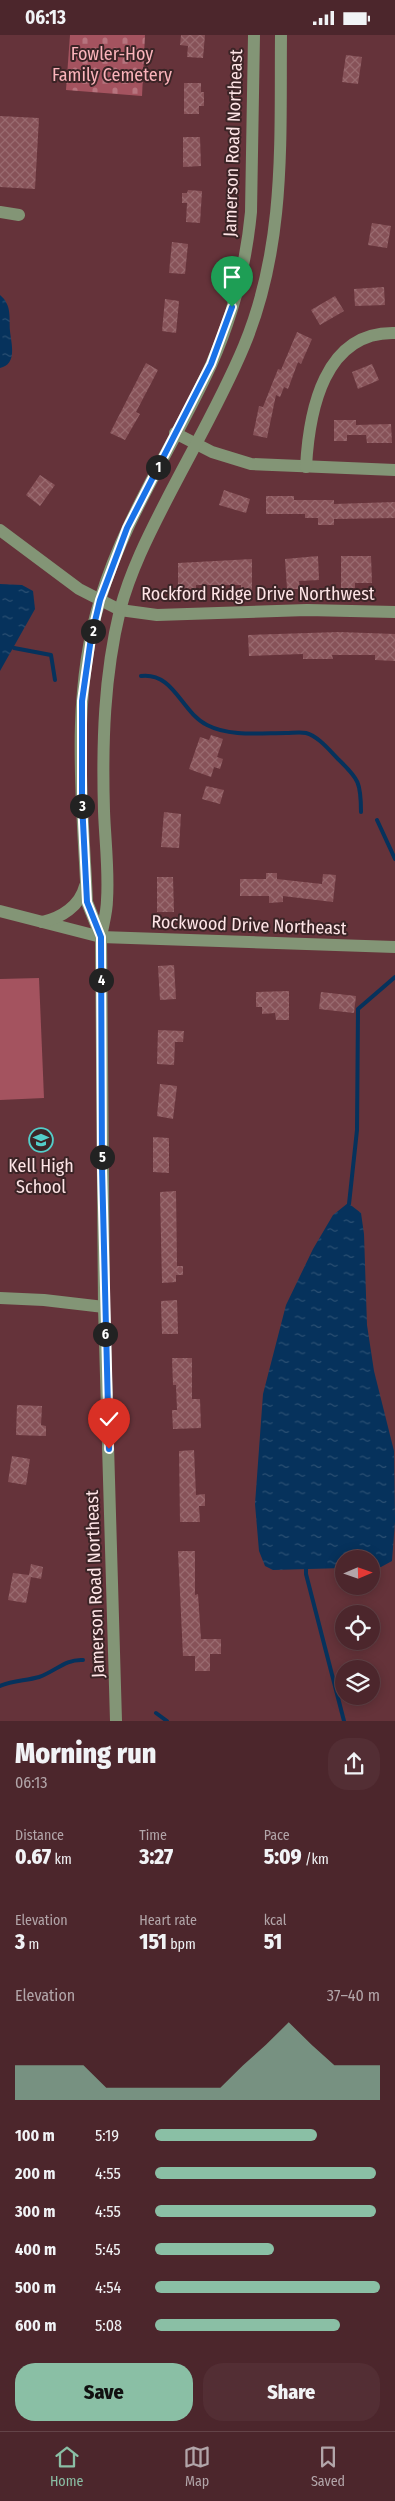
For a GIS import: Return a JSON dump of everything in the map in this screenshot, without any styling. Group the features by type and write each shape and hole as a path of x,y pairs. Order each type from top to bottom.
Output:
{"street":[{"name":"Jamerson Road Northeast","path":"101,937 87,902 80,740 86,662 100,600 127,528 211,364 230,313 243,266 248,236 252,187 254,35"},
{"name":"Jamerson Road Northeast","path":"116,1721 104,1307 101,937 107,901 104,721 108,672 120,610 138,559 244,346 270,262 279,193 281,35"},
{"path":"0,212 19,215"},
{"path":"306,467 314,416 322,385 338,356 359,340 373,335 395,333"},
{"path":"175,433 195,444 232,459 251,464 395,470"},
{"name":"Rockford Ridge Drive Northwest","path":"0,530 79,589 120,610 157,615 306,610 395,612"},
{"path":"42,923 56,919 69,910 81,897 86,881"},
{"name":"Rockwood Drive Northeast","path":"0,911 101,937 395,947"},
{"path":"0,1298 44,1300 104,1307"}],"green space":[{"name":"Fowler-Hoy Family Cemetery","path":"70,35 145,35 142,96 66,90"},
{"path":"39,978 44,1098 0,1100 0,979"}],"water":[{"path":"0,295 4,299 9,311 12,353 6,366 0,368"},
{"path":"0,584 22,585 33,591 35,609 0,671"},
{"path":"348,1203 361,1213 364,1234 367,1325 374,1371 394,1451 395,1521 392,1561 380,1567 380,1550 335,1550 335,1568 273,1570 265,1566 259,1551 255,1504 263,1394 286,1305 313,1249 333,1215"}],"building":[{"path":"181,35 205,35 203,58 187,57 188,46 180,45"},
{"path":"346,55 362,57 358,84 342,82"},
{"path":"184,83 201,83 201,92 204,92 204,106 199,106 199,114 184,114"},
{"path":"0,116 39,118 35,189 0,187"},
{"path":"183,137 200,137 201,166 183,167"},
{"path":"188,190 202,191 200,223 186,222 187,203 182,203 182,193 187,193"},
{"path":"372,223 391,226 387,248 368,245"},
{"path":"172,242 188,244 185,274 169,273"},
{"path":"384,287 385,305 355,306 354,289"},
{"path":"335,296 344,311 320,325 311,310"},
{"path":"165,299 179,301 176,333 162,331"},
{"path":"297,332 312,339 301,364 298,362 288,389 284,387 280,397 276,395 267,438 253,435 259,406 263,407 278,369 281,370"},
{"path":"146,363 158,370 136,412 140,414 125,440 110,433"},
{"path":"372,364 379,380 358,389 352,372"},
{"path":"334,420 356,420 356,425 391,424 392,443 367,443 366,435 347,435 347,441 334,441"},
{"path":"40,475 55,485 40,506 26,495"},
{"path":"224,490 250,499 246,513 219,505"},
{"path":"266,496 294,496 294,500 334,500 334,504 395,502 395,518 334,519 334,525 318,525 318,518 305,518 305,514 266,514"},
{"path":"318,556 319,580 299,581 300,589 287,589 285,559"},
{"path":"341,556 371,556 372,583 355,583 355,588 341,588"},
{"path":"252,559 252,590 241,590 241,585 196,585 196,589 178,589 178,563"},
{"path":"339,632 395,634 395,661 375,660 375,655 332,655 333,659 303,659 303,654 249,656 248,635"},
{"path":"211,735 223,739 217,757 223,759 220,769 214,767 211,777 189,769 200,737 209,740"},
{"path":"206,786 224,790 220,804 202,799"},
{"path":"164,812 181,814 179,848 161,847"},
{"path":"266,873 277,873 277,879 322,884 323,874 336,875 333,902 283,896 283,902 269,903 269,896 240,896 240,879 266,879"},
{"path":"157,877 173,877 174,912 157,912"},
{"path":"174,965 176,999 160,1000 158,966"},
{"path":"289,991 289,1020 276,1020 275,1013 262,1014 262,1007 256,1007 256,992"},
{"path":"321,992 356,996 354,1013 319,1009"},
{"path":"158,1030 184,1031 183,1042 175,1042 174,1065 157,1064"},
{"path":"160,1084 177,1086 173,1119 157,1116"},
{"path":"153,1137 169,1138 169,1173 153,1172"},
{"path":"176,1191 177,1266 183,1266 183,1275 176,1275 176,1282 162,1283 160,1192"},
{"path":"177,1300 178,1334 162,1334 161,1301"},
{"path":"172,1358 192,1358 192,1399 200,1399 201,1428 173,1429 172,1410 177,1410 176,1385 173,1385"},
{"path":"17,1405 42,1406 41,1425 46,1426 46,1436 16,1435"},
{"path":"194,1450 196,1495 205,1494 205,1506 199,1506 200,1522 180,1522 179,1451"},
{"path":"12,1456 30,1459 26,1485 8,1482"},
{"path":"178,1551 195,1551 195,1595 198,1594 201,1639 221,1639 221,1654 210,1654 210,1671 195,1671 195,1656 183,1656"},
{"path":"31,1564 43,1567 41,1579 31,1577 26,1603 8,1600 13,1573 29,1575"}],"waterway":[{"path":"14,648 51,655 55,680"},
{"path":"141,676 152,676 162,680 170,686 198,719 216,729 236,733 304,733 315,737 355,777 359,788 361,812"},
{"path":"377,820 395,859"},
{"path":"349,1204 357,1130 358,1009 395,977"},
{"path":"306,1569 344,1721"},
{"path":"0,1686 39,1677 71,1661 83,1660"},
{"path":"156,1713 167,1721"}],"place":[{"name":"Kell High School","path":"41,1140"}],"route":[{"path":"109,1449 104,1307 101,937 87,902 80,740 86,662 100,600 114,558 139,502 211,364 232,307"}]}
